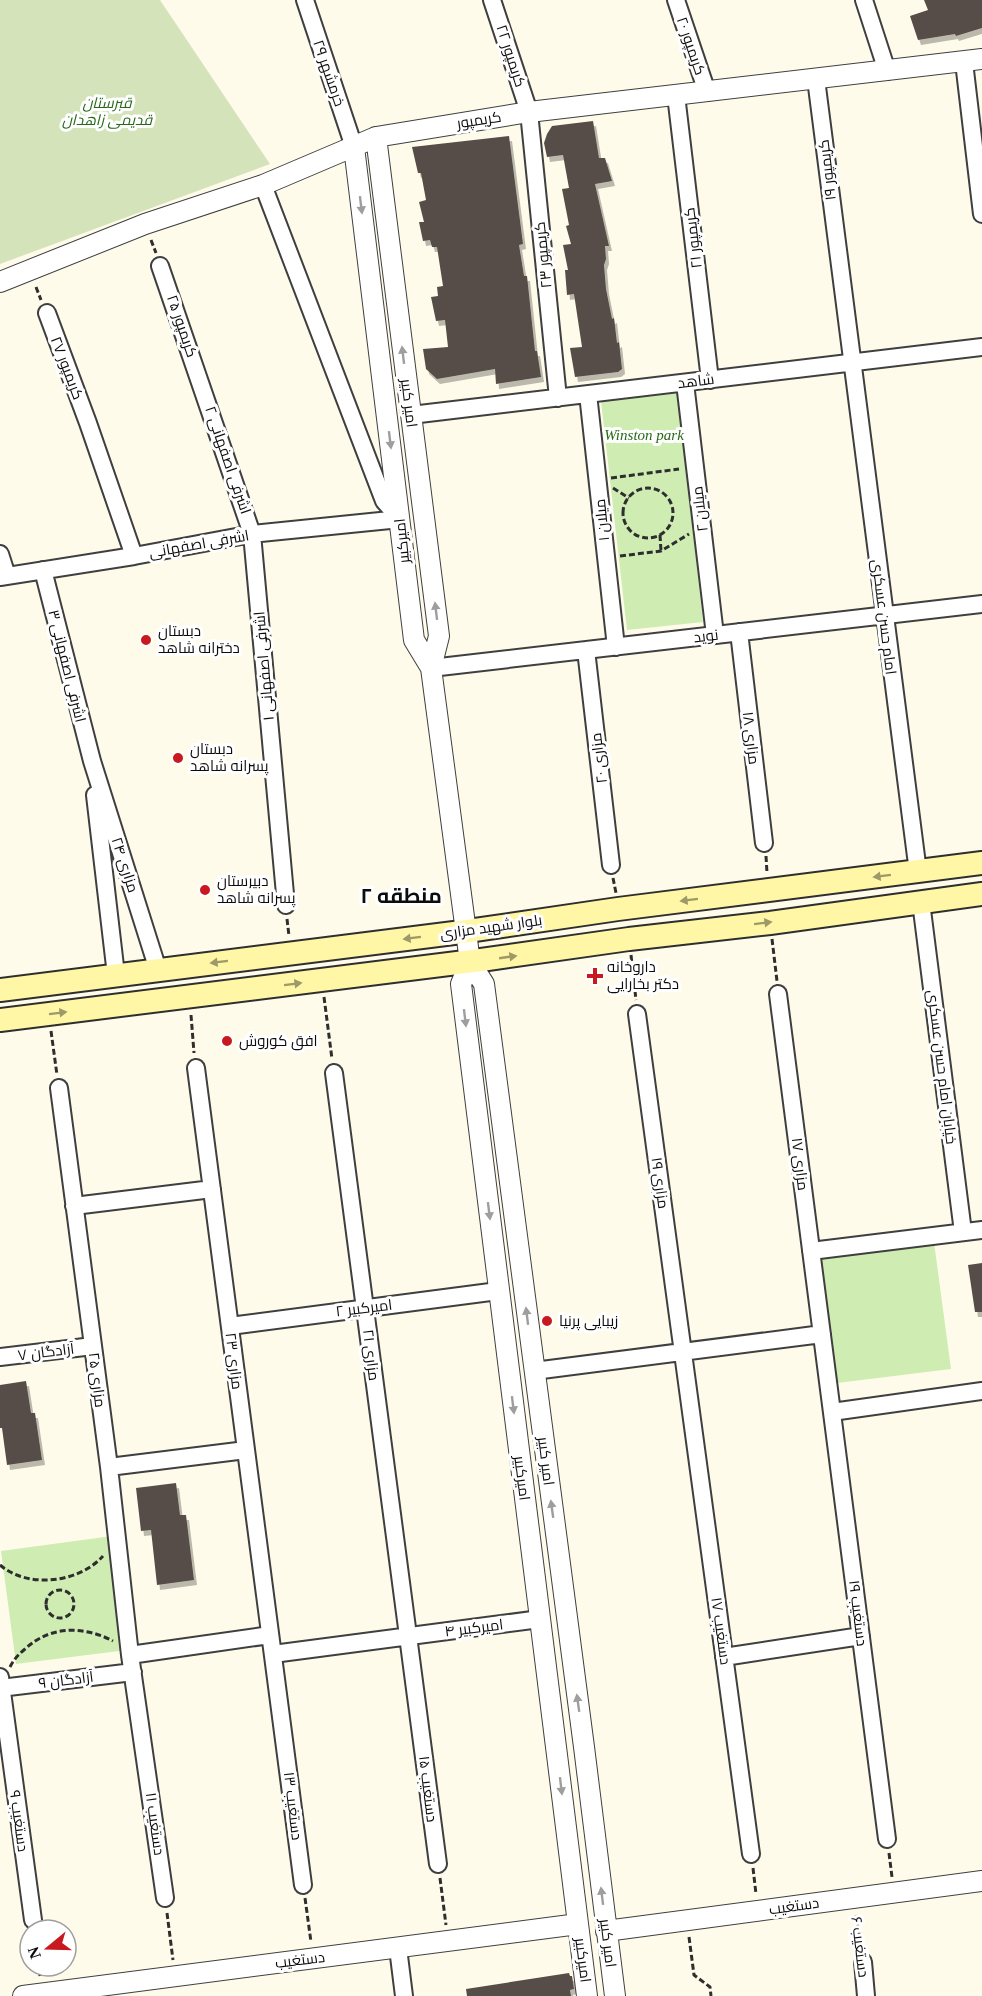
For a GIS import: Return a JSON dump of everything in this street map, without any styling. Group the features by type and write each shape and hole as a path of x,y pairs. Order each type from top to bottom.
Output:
{"main road":[{"name":"بلوار شهید مزاری","path":"0,990 982,863"},
{"name":"بلوار شهید مزاری","path":"0,1020 470,962 629,939 770,923 982,894"}],"street":[{"name":"خرمشهر ۲۹","path":"305,0 354,147"},
{"name":"کریمپور ۲۲","path":"492,0 529,112"},
{"name":"کریمپور ۲۰","path":"676,0 707,92"},
{"path":"864,0 887,71"},
{"name":"کریمپور","path":"0,282 145,224 263,185 376,137 529,112 973,61"},
{"path":"973,61 982,214"},
{"name":"کریمپور ۱۹","path":"816,79 851,363"},
{"name":"کریمپور ۲۱","path":"676,95 710,380"},
{"name":"کریمپور ۲۳","path":"529,112 558,398"},
{"name":"امیر کبیر","path":"376,137 439,636 430,668"},
{"name":"امیرکبیر","path":"354,147 414,640 430,668 466,931"},
{"path":"263,185 384,501 400,519"},
{"name":"کریمپور ۲۵","path":"160,266 203,386"},
{"name":"کریمپور ۲۷","path":"47,313 134,556"},
{"name":"شاهد","path":"411,415 982,347"},
{"name":"امام حسن عسکری","path":"851,363 918,872"},
{"name":"میلان ۲","path":"685,383 715,635"},
{"name":"اشرفی اصفهانی ۲","path":"203,386 252,534"},
{"name":"میلان ۱","path":"588,394 616,647"},
{"name":"اشرفی اصفهانی","path":"4,576 134,556 252,534 400,519"},
{"name":"اشرفی اصفهانی ۱","path":"252,534 286,905"},
{"path":"0,554 4,576"},
{"name":"اشرفی اصفهانی ۳","path":"43,570 92,761"},
{"name":"نوید","path":"430,668 982,604"},
{"name":"مزاری ۱۸","path":"738,632 764,843"},
{"name":"مزاری ۲۰","path":"586,650 611,865"},
{"path":"92,761 116,975"},
{"name":"مزاری ۲۴","path":"92,761 158,970"},
{"name":"خیابان امام حسن عسکری","path":"921,902 963,1232"},
{"name":"امیر کبیر","path":"466,931 470,962 484,984 615,1996"},
{"name":"امیرکبیر","path":"470,962 460,984 587,1996"},
{"name":"مزاری ۱۷","path":"778,994 822,1334"},
{"name":"مزاری ۱۹","path":"638,1014 683,1352"},
{"name":"مزاری ۲۳","path":"196,1068 273,1654"},
{"name":"مزاری ۲۱","path":"334,1073 408,1636"},
{"name":"مزاری ۲۵","path":"59,1088 109,1467 133,1672"},
{"path":"74,1206 212,1189"},
{"path":"811,1251 982,1230"},
{"name":"امیرکبیر ۲","path":"230,1326 498,1291"},
{"path":"534,1371 822,1334"},
{"name":"دستغیب ۱۹","path":"822,1334 887,1839"},
{"name":"آزادگان ۷","path":"0,1358 93,1346"},
{"name":"دستغیب ۱۷","path":"683,1352 751,1854"},
{"path":"832,1412 982,1393"},
{"path":"109,1467 246,1450"},
{"path":"523,1483 548,1480"},
{"name":"امیرکبیر ۴","path":"273,1654 540,1619"},
{"path":"130,1655 270,1635"},
{"name":"دستغیب ۱۵","path":"408,1636 438,1864"},
{"path":"724,1657 861,1636"},
{"name":"دستغیب ۱۳","path":"273,1654 303,1885"},
{"name":"آزادگان ۹","path":"0,1684 133,1672"},
{"name":"دستغیب ۱۱","path":"133,1672 165,1898"},
{"name":"دستغیب ۹","path":"0,1684 33,1918"},
{"path":"556,1749 584,1747"},
{"name":"دستغیب","path":"606,1931 982,1881"},
{"name":"دستغیب","path":"23,1996 95,1991 175,1976 578,1924"},
{"path":"398,1948 404,1996"},
{"name":"دستغیب ۶","path":"862,1962 866,1996"}],"path":[{"path":"145,224 160,266"},
{"path":"29,271 47,313"},
{"path":"598,480 695,467"},
{"path":"653,488 668,497 674,513 668,530 660,535 653,539 635,536 624,522 624,504 635,491 653,488"},
{"path":"606,558 661,551 702,526"},
{"path":"660,535 661,551"},
{"path":"764,843 768,890"},
{"path":"611,865 618,909"},
{"path":"286,905 290,953"},
{"path":"770,923 778,994"},
{"path":"629,939 638,1014"},
{"path":"322,980 334,1073"},
{"path":"189,997 196,1068"},
{"path":"49,1014 59,1088"},
{"path":"0,1565 28,1578 56,1580 79,1573 101,1559 117,1538"},
{"path":"56,1580 57,1590"},
{"path":"57,1590 65,1590 72,1595 75,1603 74,1611 68,1617 60,1619 52,1616 47,1610 46,1602 50,1594 57,1590"},
{"path":"0,1684 13,1660 34,1640 62,1630 81,1629 99,1633 116,1642 130,1655"},
{"path":"887,1839 894,1893"},
{"path":"751,1854 758,1911"},
{"path":"438,1864 448,1941"},
{"path":"303,1885 313,1959"},
{"path":"165,1898 175,1976"},
{"name":"دستغیب ۶","path":"854,1898 862,1962"},
{"path":"686,1920 694,1975 710,1987 711,1996"}],"green space":[{"name":"قبرستان قدیمی زاهدان","path":"0,0 160,0 270,164 0,264"},
{"name":"Winston park","path":"678,391 703,622 627,630 601,401"},
{"path":"934,1242 951,1369 837,1383 821,1257"},
{"path":"112,1536 127,1650 16,1664 1,1551"}],"building":[{"path":"924,0 982,0 982,28 956,36 955,34 918,40 910,16 928,10"},
{"path":"593,121 599,158 605,158 612,181 595,184 609,246 605,246 606,289 612,319 614,318 617,343 619,342 622,369 618,372 575,377 570,348 582,347 574,294 567,295 565,270 568,270 563,245 571,244 566,226 569,225 562,189 569,188 563,155 547,157 544,143 552,126"},
{"path":"509,136 523,244 519,245 524,276 527,276 535,351 537,351 541,377 496,384 495,369 437,379 426,369 423,349 448,347 445,320 436,321 431,297 438,296 437,287 443,286 437,247 432,247 430,240 423,241 419,222 424,222 419,202 426,200 421,173 418,173 412,147"},
{"path":"982,1263 982,1312 975,1312 968,1265"},
{"path":"26,1381 31,1413 35,1413 42,1460 7,1465 2,1428 0,1428 0,1385"},
{"path":"176,1483 180,1515 186,1515 194,1580 157,1585 151,1530 141,1531 136,1488"},
{"path":"569,1973 572,1976 574,1989 570,1990 571,1996 467,1996 466,1989"}],"place":[{"name":"دبستان دخترانه شاهد","path":"146,640"},
{"name":"دبستان پسرانه شاهد","path":"178,758"},
{"name":"دبیرستان پسرانه شاهد","path":"205,890"},
{"name":"داروخانه دکتر بخارایی","path":"595,976"},
{"name":"افق کوروش","path":"227,1041"},
{"name":"زیبایی پرنیا","path":"547,1321"}],"district":[{"name":"منطقه ۲","path":"401,896"}]}
